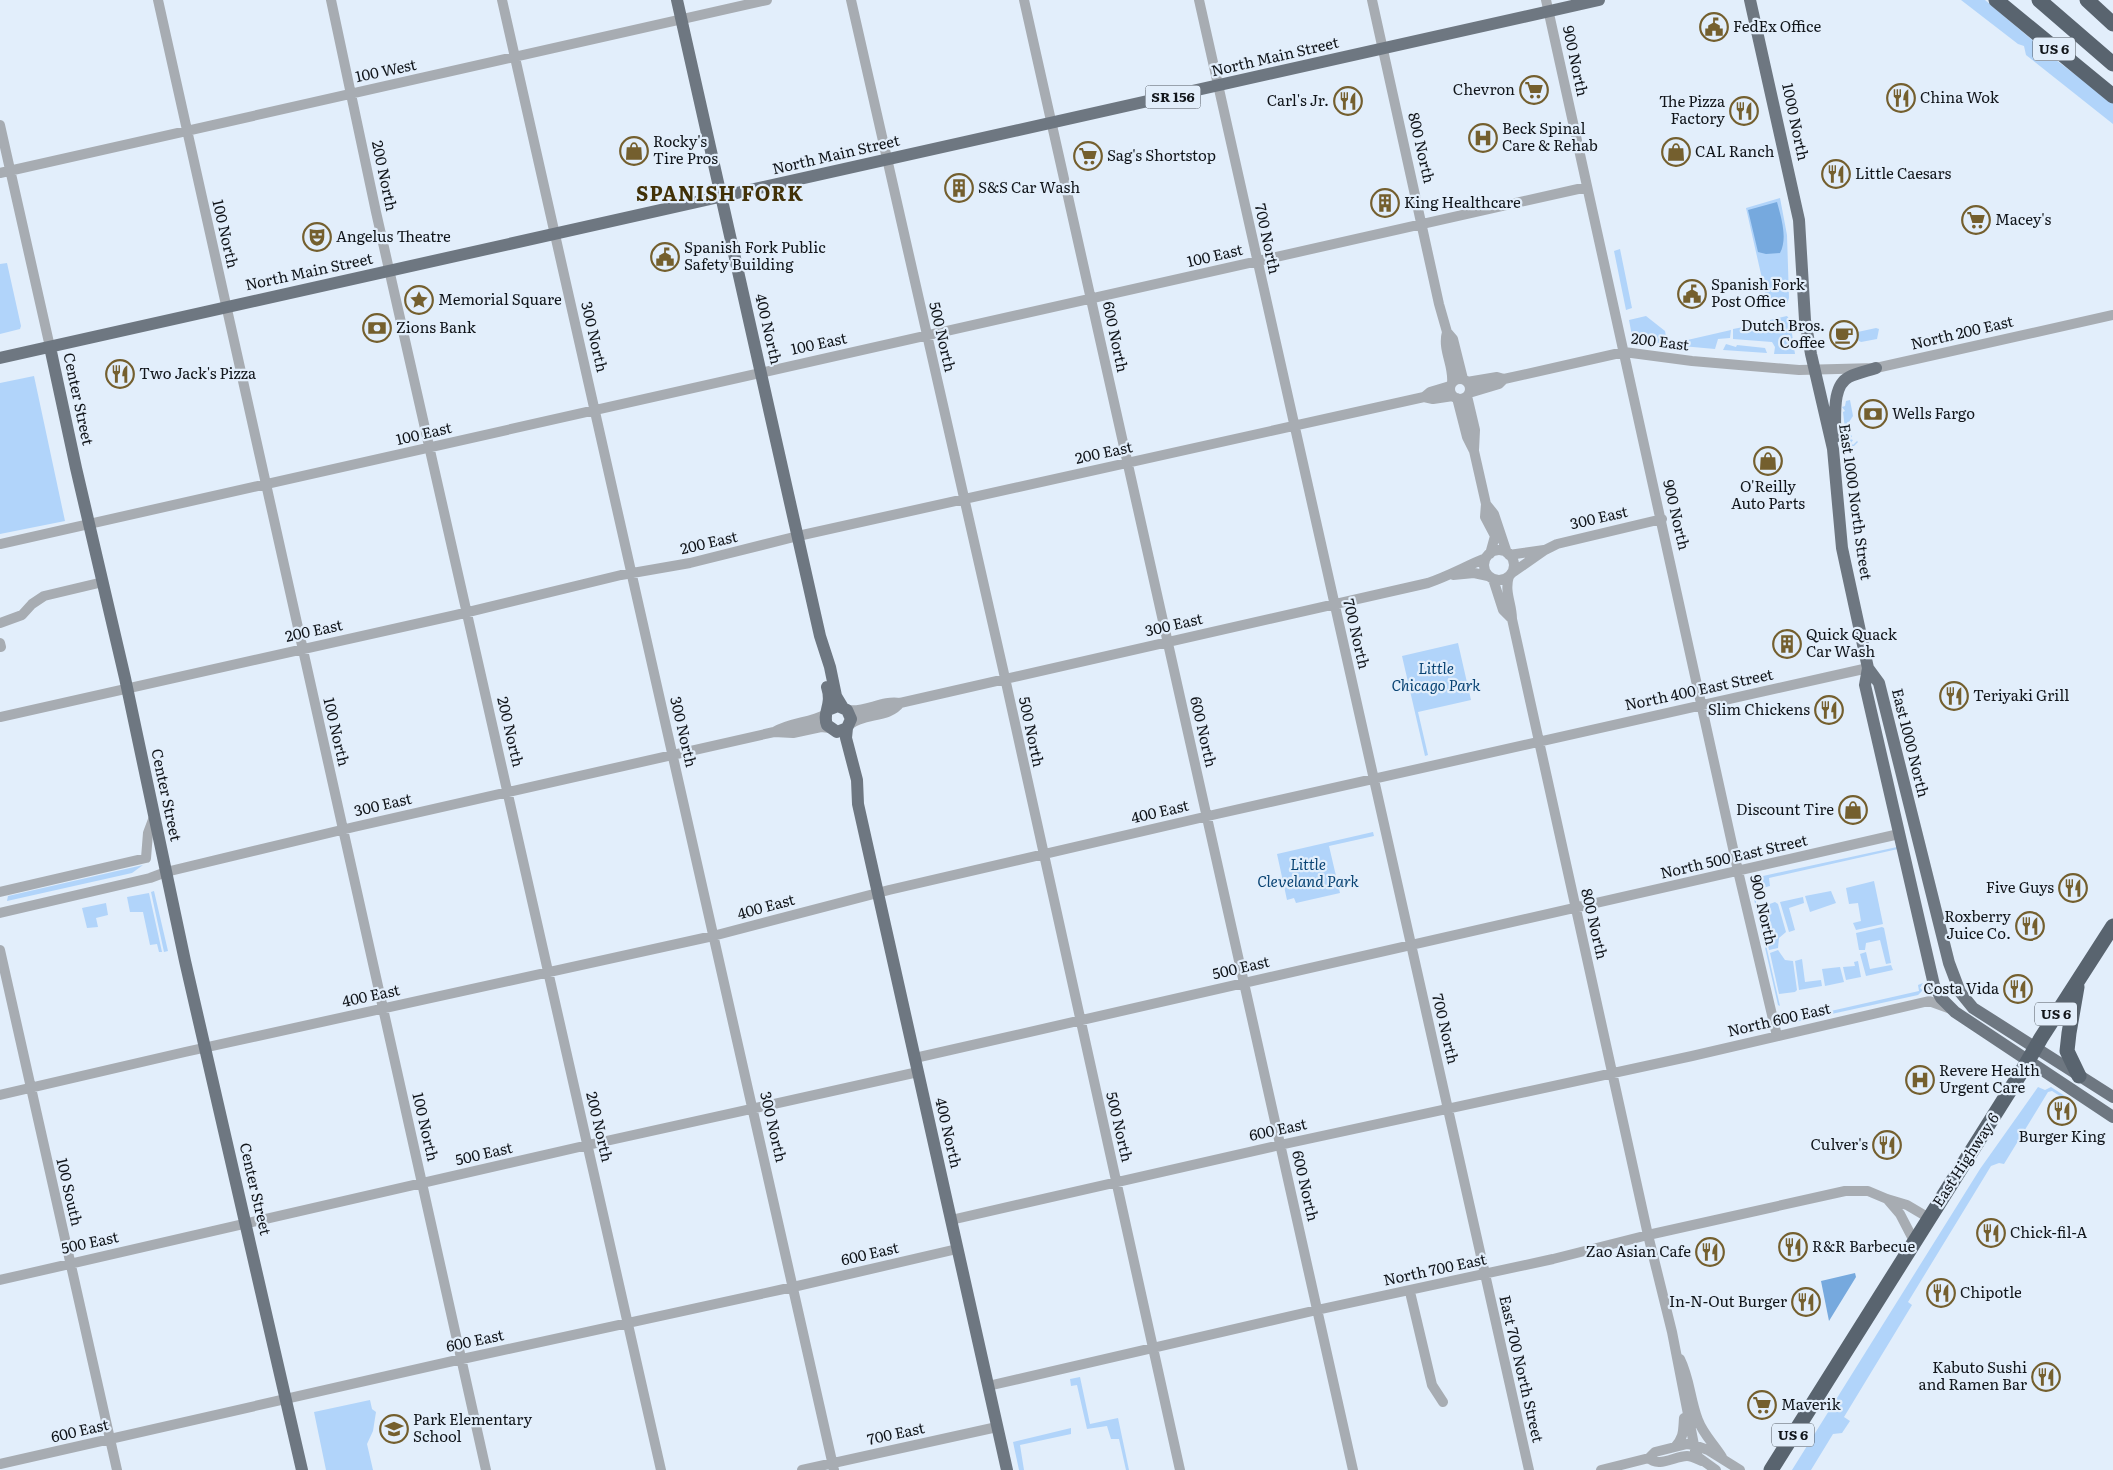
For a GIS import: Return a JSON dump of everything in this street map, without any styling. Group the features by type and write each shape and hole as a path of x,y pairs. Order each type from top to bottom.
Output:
{"highway":[{"name":"US 6","path":"1996,0 2113,96"},
{"path":"2039,0 2113,64"},
{"path":"2087,0 2113,24"},
{"name":"East Highway 6","path":"1771,1470 2113,926"},
{"path":"2078,981 2067,1051 2079,1076"}],"main road":[{"name":"400 North","path":"676,0 820,636 830,667 836,696 844,708"},
{"name":"North Main Street","path":"50,347 227,306 283,296 555,233 1218,87 1383,49 1547,6 1599,0"},
{"name":"1000 North","path":"1750,0 1797,207 1802,252"},
{"name":"East 1000 North Street","path":"1802,252 1804,313 1811,354 1834,449 1842,548 1868,668"},
{"name":"SR 156","path":"0,358 50,347"},
{"name":"Center Street","path":"50,347 127,688 205,1048 247,1224 302,1470"},
{"path":"1834,449 1836,398 1841,383 1850,376 1876,368"},
{"name":"400 North","path":"820,636 822,666 830,697 827,712"},
{"name":"East 1000 North","path":"1868,668 1865,685 1934,985 1950,1008 2006,1044 2028,1062 2111,1114"},
{"name":"East 1000 North","path":"1868,668 1879,683 1948,963 1960,992 1982,1015 2036,1047 2113,1097"},
{"path":"835,706 844,708 850,716 848,727 841,731 831,730 825,722 827,712 835,706"},
{"name":"400 North","path":"848,727 846,738 857,780 858,804 877,893 1007,1470"},
{"name":"400 North","path":"831,730 840,742 852,791 858,804"},
{"path":"1885,770 1894,781 1905,822 1909,827 1915,829"},
{"path":"1899,834 1910,839 1918,871 1931,894"}],"street":[{"name":"100 North","path":"158,0 486,1470"},
{"name":"200 North","path":"330,0 661,1470"},
{"name":"300 North","path":"502,0 754,1110 833,1467"},
{"name":"100 West","path":"5,172 767,0"},
{"name":"500 North","path":"851,0 1180,1470"},
{"name":"600 North","path":"1024,0 1354,1470"},
{"name":"700 North","path":"1199,0 1484,1275"},
{"name":"800 North","path":"1372,0 1447,332 1445,346 1452,370 1451,384"},
{"name":"900 North","path":"1547,6 1662,519 1738,872 1776,1036"},
{"name":"Center Street","path":"0,125 5,172 50,347"},
{"name":"100 East","path":"0,544 1587,187"},
{"name":"North 200 East","path":"1816,371 1876,368 2113,315"},
{"name":"800 North","path":"1447,332 1453,339 1465,381"},
{"name":"200 East","path":"1465,381 1497,377 1504,379 1624,352 1692,362 1816,371"},
{"path":"1457,379 1465,381 1470,387 1461,396 1450,392 1451,384 1457,379"},
{"name":"200 East","path":"0,717 632,573 690,563 798,536 1424,397 1433,399 1461,396 1499,384 1504,379"},
{"name":"200 East","path":"1424,397 1430,392 1451,384"},
{"path":"1461,396 1467,437 1474,451 1486,504 1485,517 1495,536 1484,567 1491,577 1501,580 1510,574 1514,565 1508,554 1494,514 1486,504"},
{"name":"300 East","path":"1510,574 1545,550 1564,542 1662,519"},
{"name":"300 East","path":"1508,554 1545,550"},
{"path":"1488,556 1498,551 1508,554"},
{"name":"300 East","path":"1453,575 1462,568 1488,556"},
{"name":"300 East","path":"844,708 857,710 889,702 900,703 1428,583 1453,575 1474,573 1491,577"},
{"name":"800 North","path":"1510,574 1506,588 1512,607 1512,619 1538,742 1676,1352"},
{"name":"800 North","path":"1491,577 1503,610 1512,619"},
{"path":"0,623 22,615 32,604 44,596 103,582"},
{"name":"North 400 East Street","path":"1538,742 1868,668"},
{"name":"300 East","path":"848,727 861,718 891,711 900,703"},
{"name":"300 East","path":"0,913 342,830 774,732 794,723 813,719 827,712"},
{"name":"300 East","path":"774,732 793,733 821,727 831,730"},
{"name":"400 East","path":"0,1095 714,936 877,893 1207,816 1538,742"},
{"path":"0,892 146,858 148,833 154,817"},
{"name":"North 500 East Street","path":"1575,907 1738,872 1899,834"},
{"name":"500 East","path":"914,1058 1575,907"},
{"name":"100 South","path":"0,950 117,1470"},
{"path":"1934,985 1929,1001 1950,1008"},
{"name":"North 600 East","path":"1613,1073 1929,1001"},
{"name":"500 East","path":"0,1280 588,1145 754,1110 918,1072"},
{"name":"600 East","path":"951,1220 1280,1145 1613,1073"},
{"name":"North 700 East","path":"988,1386 1317,1310 1410,1292 1648,1235 1845,1191 1868,1191 1907,1205 1929,1218"},
{"path":"1887,1199 1900,1214 1914,1241"},
{"name":"600 East","path":"0,1464 957,1249"},
{"name":"East 700 North Street","path":"1484,1275 1528,1470"},
{"path":"1410,1292 1432,1385 1443,1402"},
{"path":"1676,1352 1698,1457 1716,1470"},
{"path":"1676,1352 1686,1371 1697,1418 1723,1459"},
{"path":"1675,1447 1685,1431 1683,1421 1685,1402"},
{"path":"1685,1456 1694,1445 1697,1418"},
{"name":"700 East","path":"802,1470 833,1467 997,1427"},
{"path":"1601,1470 1649,1458 1655,1452 1694,1445 1708,1450 1740,1470"},
{"path":"1649,1458 1652,1462 1657,1462 1685,1456 1704,1462"}],"green space":[{"path":"1961,0 1985,0 2056,60 2113,103 2113,124 2026,55 2024,46 2018,44"},
{"path":"1780,198 1787,235 1789,298 1787,304 1775,307 1768,305 1746,208"},
{"path":"1620,249 1632,308 1626,310 1614,251"},
{"path":"7,263 21,326 20,329 0,334 0,264"},
{"path":"1646,316 1665,331 1667,342 1671,341 1671,344 1633,341 1629,320"},
{"path":"1787,316 1790,320 1795,354 1774,354 1775,347 1772,342 1733,339 1733,329 1770,322 1770,320"},
{"path":"1879,329 1877,339 1861,342 1854,338 1853,333"},
{"path":"1731,330 1730,338 1718,339 1715,349 1682,346 1683,341"},
{"path":"1726,344 1736,347 1737,345 1765,348 1767,353 1723,350"},
{"path":"34,376 65,521 0,534 0,383"},
{"path":"1850,400 1853,416 1847,425 1850,427 1849,434 1852,436 1850,439 1853,440 1851,443 1853,445 1858,442 1854,446 1847,446 1843,412 1845,411 1842,407 1845,406 1846,401"},
{"name":"Little Chicago Park","path":"1458,643 1471,700 1418,712 1428,755 1425,756 1402,656"},
{"name":"Little Cleveland Park","path":"1373,832 1374,836 1329,846 1340,893 1296,903 1294,898 1287,900 1277,854"},
{"path":"1897,847 1898,849 1769,878 1770,886 1755,890 1754,878"},
{"path":"143,865 132,873 7,901 8,896"},
{"path":"1874,881 1883,924 1856,930 1853,923 1861,921 1858,903 1849,904 1846,888"},
{"path":"154,891 168,951 164,952 151,892"},
{"path":"1831,891 1836,903 1810,912 1805,896"},
{"path":"149,893 162,952 159,952 157,944 150,945 143,912 130,912 127,897"},
{"path":"1755,897 1780,1006 1778,1005"},
{"path":"1803,897 1804,903 1789,908 1795,930 1789,932 1780,902"},
{"path":"1775,902 1778,904 1786,932 1779,938 1778,948 1769,950 1759,908"},
{"path":"106,903 108,915 96,918 98,927 87,928 82,908"},
{"path":"1884,928 1891,963 1886,964 1880,940 1866,943 1865,950 1859,950 1856,933"},
{"path":"1778,950 1785,960 1793,961 1797,990 1795,992 1779,994 1770,953"},
{"path":"1866,952 1870,969 1891,965 1893,970 1866,976 1860,954"},
{"path":"1802,959 1805,982 1821,980 1822,986 1799,990 1795,961"},
{"path":"1858,961 1861,977 1846,980 1843,967 1855,966 1854,962"},
{"path":"1840,967 1844,982 1825,986 1822,969"},
{"path":"1923,983 1920,988 1923,990 1918,995 1786,1024 1783,1013 1797,1010 1800,1018 1919,991 1918,985"},
{"path":"2038,1087 2045,1090 2051,1087 2068,1098 2063,1098 2052,1091 2048,1092 2004,1164 1999,1163 1991,1166 1908,1302 1912,1305 1844,1417 1850,1421 1842,1433 1833,1434 1811,1470 1792,1470 1980,1169"},
{"path":"1080,1377 1090,1424 1118,1418 1129,1470 1126,1470 1119,1439 1111,1439 1107,1426 1087,1429 1077,1385 1071,1386 1070,1379"},
{"path":"370,1400 372,1409 376,1412 373,1431 367,1444 373,1470 326,1470 314,1412"},
{"path":"1071,1428 1071,1434 1020,1445 1024,1470 1019,1470 1013,1442"}],"shaded area":[{"path":"1777,202 1784,234 1780,253 1766,254 1758,252 1748,210"},
{"path":"1855,1273 1856,1277 1829,1321 1821,1281"}],"place":[{"name":"FedEx Office","path":"1714,27"},
{"name":"Chevron","path":"1534,90"},
{"name":"China Wok","path":"1901,98"},
{"name":"Carl's Jr.","path":"1348,101"},
{"name":"The Pizza Factory","path":"1744,111"},
{"name":"Beck Spinal Care & Rehab","path":"1483,138"},
{"name":"Rocky's Tire Pros","path":"634,151"},
{"name":"CAL Ranch","path":"1676,152"},
{"name":"Sag's Shortstop","path":"1088,156"},
{"name":"Little Caesars","path":"1836,174"},
{"name":"S&S Car Wash","path":"959,188"},
{"name":"King Healthcare","path":"1385,203"},
{"name":"Macey's","path":"1976,220"},
{"name":"Angelus Theatre","path":"317,237"},
{"name":"Spanish Fork Public Safety Building","path":"665,257"},
{"name":"Spanish Fork Post Office","path":"1692,294"},
{"name":"Memorial Square","path":"419,300"},
{"name":"Zions Bank","path":"377,328"},
{"name":"Dutch Bros. Coffee","path":"1844,335"},
{"name":"Two Jack's Pizza","path":"120,374"},
{"name":"Wells Fargo","path":"1873,414"},
{"name":"O'Reilly Auto Parts","path":"1768,461"},
{"name":"Quick Quack Car Wash","path":"1787,644"},
{"name":"Teriyaki Grill","path":"1954,696"},
{"name":"Slim Chickens","path":"1829,710"},
{"name":"Discount Tire","path":"1853,810"},
{"name":"Five Guys","path":"2073,888"},
{"name":"Roxberry Juice Co.","path":"2030,926"},
{"name":"Costa Vida","path":"2018,989"},
{"name":"Revere Health Urgent Care","path":"1920,1080"},
{"name":"Burger King","path":"2062,1111"},
{"name":"Culver's","path":"1887,1145"},
{"name":"Chick-fil-A","path":"1991,1233"},
{"name":"R&R Barbecue","path":"1793,1247"},
{"name":"Zao Asian Cafe","path":"1710,1252"},
{"name":"Chipotle","path":"1941,1293"},
{"name":"In-N-Out Burger","path":"1806,1302"},
{"name":"Kabuto Sushi and Ramen Bar","path":"2046,1377"},
{"name":"Maverik","path":"1762,1405"},
{"name":"Park Elementary School","path":"394,1429"}],"district":[{"name":"SPANISH FORK","path":"720,194"}]}
